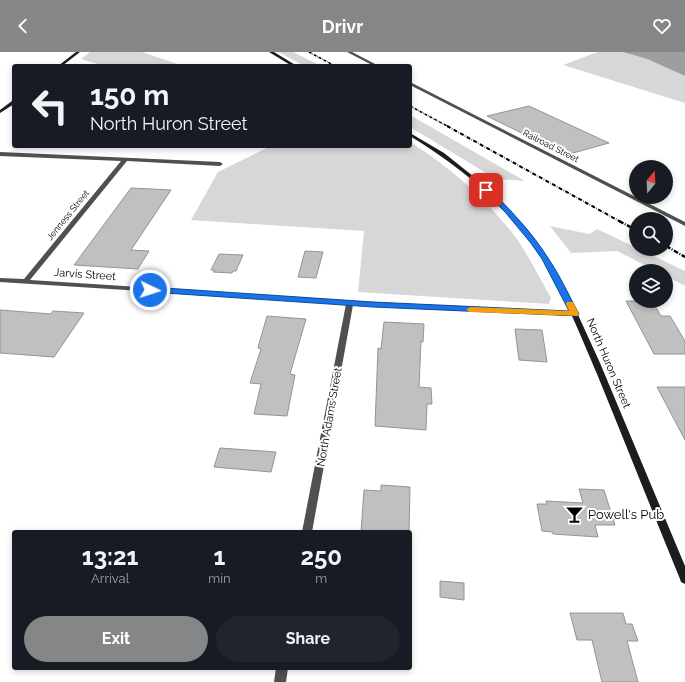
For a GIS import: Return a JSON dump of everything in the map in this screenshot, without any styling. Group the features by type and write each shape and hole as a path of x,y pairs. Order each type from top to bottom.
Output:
{"main road":[{"path":"63,64 78,52"},
{"path":"271,52 292,64"},
{"path":"0,112 12,103"},
{"name":"North Huron Street","path":"412,135 476,179 526,231 546,259 575,314 611,397 685,579"}],"street":[{"path":"349,52 373,64"},
{"name":"Railroad Street","path":"412,84 685,224"},
{"path":"0,154 220,164"},
{"name":"Jenness Street","path":"26,281 125,160"},
{"name":"Jarvis Street","path":"0,280 350,303 575,314"},
{"name":"North Adams Street","path":"307,530 350,303"},
{"path":"280,682 282,670"}],"shaded area":[{"path":"90,52 142,52 177,64 97,64 81,59"},
{"path":"278,52 293,52 317,64 301,64"},
{"path":"598,52 623,52 647,59 685,76 685,103 563,65"},
{"path":"623,52 685,52 685,76 647,59"},
{"path":"412,116 525,181 496,179 412,128"},
{"path":"412,143 439,162 466,184 503,221 519,242 551,298 549,304 358,292 364,231 191,220 218,172 267,148 412,148"},
{"path":"550,226 589,234 597,229 629,244 629,256 654,256 670,264 642,264 617,251 571,253"},
{"path":"673,265 685,271 685,286 673,280"}],"building":[{"path":"529,106 609,143 566,155 487,116"},
{"path":"131,188 171,190 131,250 149,251 138,269 74,265"},
{"path":"305,251 323,252 316,278 298,277"},
{"path":"219,254 243,255 236,271 233,271 232,273 213,272 215,270 211,270"},
{"path":"630,308 656,308 661,316 670,316 685,341 685,354 654,354"},
{"path":"0,310 51,314 53,311 84,313 54,357 0,353"},
{"path":"267,316 306,319 290,374 295,375 287,416 254,414 261,384 250,383 261,349 258,348"},
{"path":"384,322 424,324 423,342 421,341 419,387 431,388 432,404 427,404 426,430 375,426 378,348 381,349"},
{"path":"515,329 542,330 547,362 519,360"},
{"path":"657,387 685,387 685,440"},
{"path":"220,448 276,452 271,472 214,467"},
{"path":"381,485 410,487 409,530 361,530 364,490 381,491"},
{"name":"Powell's Pub","path":"579,489 604,490 615,525 595,525 598,537 553,534 552,532 542,531 537,504 547,504 546,501 583,503"},
{"path":"440,581 464,583 464,600 440,597"},
{"path":"570,613 623,613 626,624 632,624 638,641 627,641 638,682 602,682 592,640 577,640"}],"railway":[{"path":"309,52 331,64"},
{"path":"412,107 449,127"},
{"path":"447,126 621,222"},
{"path":"619,221 629,226"},
{"path":"673,250 685,257"}],"slow traffic":[{"path":"470,310 575,314 570,304"}],"place":[{"name":"Powell's Pub","path":"575,514"}],"route":[{"path":"150,290 547,314 575,314 546,259 526,231 486,190"}]}
